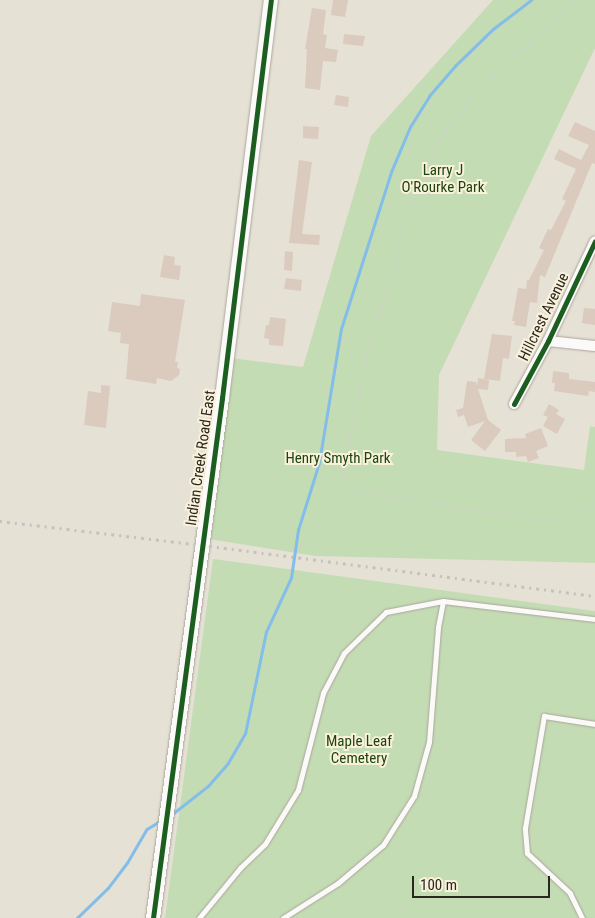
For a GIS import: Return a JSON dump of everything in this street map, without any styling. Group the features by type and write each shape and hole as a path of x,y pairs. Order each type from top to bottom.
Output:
{"main road":[{"name":"Indian Creek Road East","path":"153,918 222,398 271,0"}],"street":[{"name":"Hillcrest Avenue","path":"514,404 548,341 595,241"},
{"path":"548,341 595,346"}],"lane":[{"path":"283,918 338,883 383,845 414,796 428,742 438,627 443,601"},
{"path":"200,918 240,868 265,844 298,790 323,693 344,653 386,612 443,601 595,619"},
{"path":"582,918 570,893 527,852 525,828 544,716 595,724"}],"path":[{"path":"578,0 508,60 446,130 428,162 366,358 348,444 345,472 348,483 354,490 413,502 568,523 577,520 595,503"}],"green space":[{"path":"493,0 595,0 595,48 439,375 437,450 584,470 590,426 595,427 595,563 316,556 209,539 231,358 303,367 371,136"},
{"name":"Maple Leaf Cemetery","path":"213,559 595,611 595,918 165,918"}],"building":[{"path":"333,0 348,0 345,17 331,15"},
{"path":"312,8 326,10 323,34 327,35 325,48 338,50 336,62 323,61 320,90 305,88 307,49 305,49"},
{"path":"344,34 365,36 363,46 343,44"},
{"path":"336,95 349,97 348,107 334,105"},
{"path":"575,122 595,131 595,164 592,163 545,277 540,275 537,303 530,302 526,327 514,325 515,321 512,321 518,288 526,289 527,280 529,280 544,250 539,248 548,229 551,230 566,201 562,199 576,169 554,159 559,149 581,160 589,145 568,136"},
{"path":"303,126 319,127 318,139 303,138"},
{"path":"299,160 312,162 302,234 320,235 319,245 289,243"},
{"path":"285,251 293,252 292,271 284,270"},
{"path":"164,255 175,257 174,265 181,266 179,280 160,277"},
{"path":"286,278 302,280 301,291 284,289"},
{"path":"141,294 185,300 175,362 178,362 179,375 171,381 157,378 156,384 126,379 129,344 120,343 121,333 108,331 112,302 140,306"},
{"path":"584,308 595,309 595,325 582,323"},
{"path":"270,317 286,319 283,346 269,345 269,339 264,338 266,325 269,325"},
{"path":"492,334 512,336 509,359 503,358 500,381 484,379"},
{"path":"553,371 569,373 569,379 595,382 595,392 589,391 588,396 554,391 555,383 552,383"},
{"path":"478,378 489,380 488,390 478,389 488,420 501,430 485,451 471,440 485,421 468,427 464,415 458,417 456,410 463,408 467,381 476,382 477,386"},
{"path":"101,385 110,386 106,428 84,425 88,391 101,393"},
{"path":"549,404 559,410 556,414 565,419 557,434 543,426 548,417 543,415"},
{"path":"541,428 548,446 536,451 539,458 528,462 526,456 516,457 516,452 505,452 505,439 526,438 525,434"}],"waterway":[{"path":"171,815 208,786 228,763 245,734 266,632 291,578 298,530 319,463 341,329 391,172 410,127 429,96 455,66 493,29 531,0"},
{"path":"77,918 108,888 127,863 147,829 160,821"}],"railway":[{"path":"0,521 595,596"}],"cycle path":[{"path":"153,918 222,398 271,0"},
{"path":"514,404 548,341 595,241"}],"park label":[{"name":"Larry J O'Rourke Park","path":"443,178"},
{"name":"Henry Smyth Park","path":"338,459"}]}
